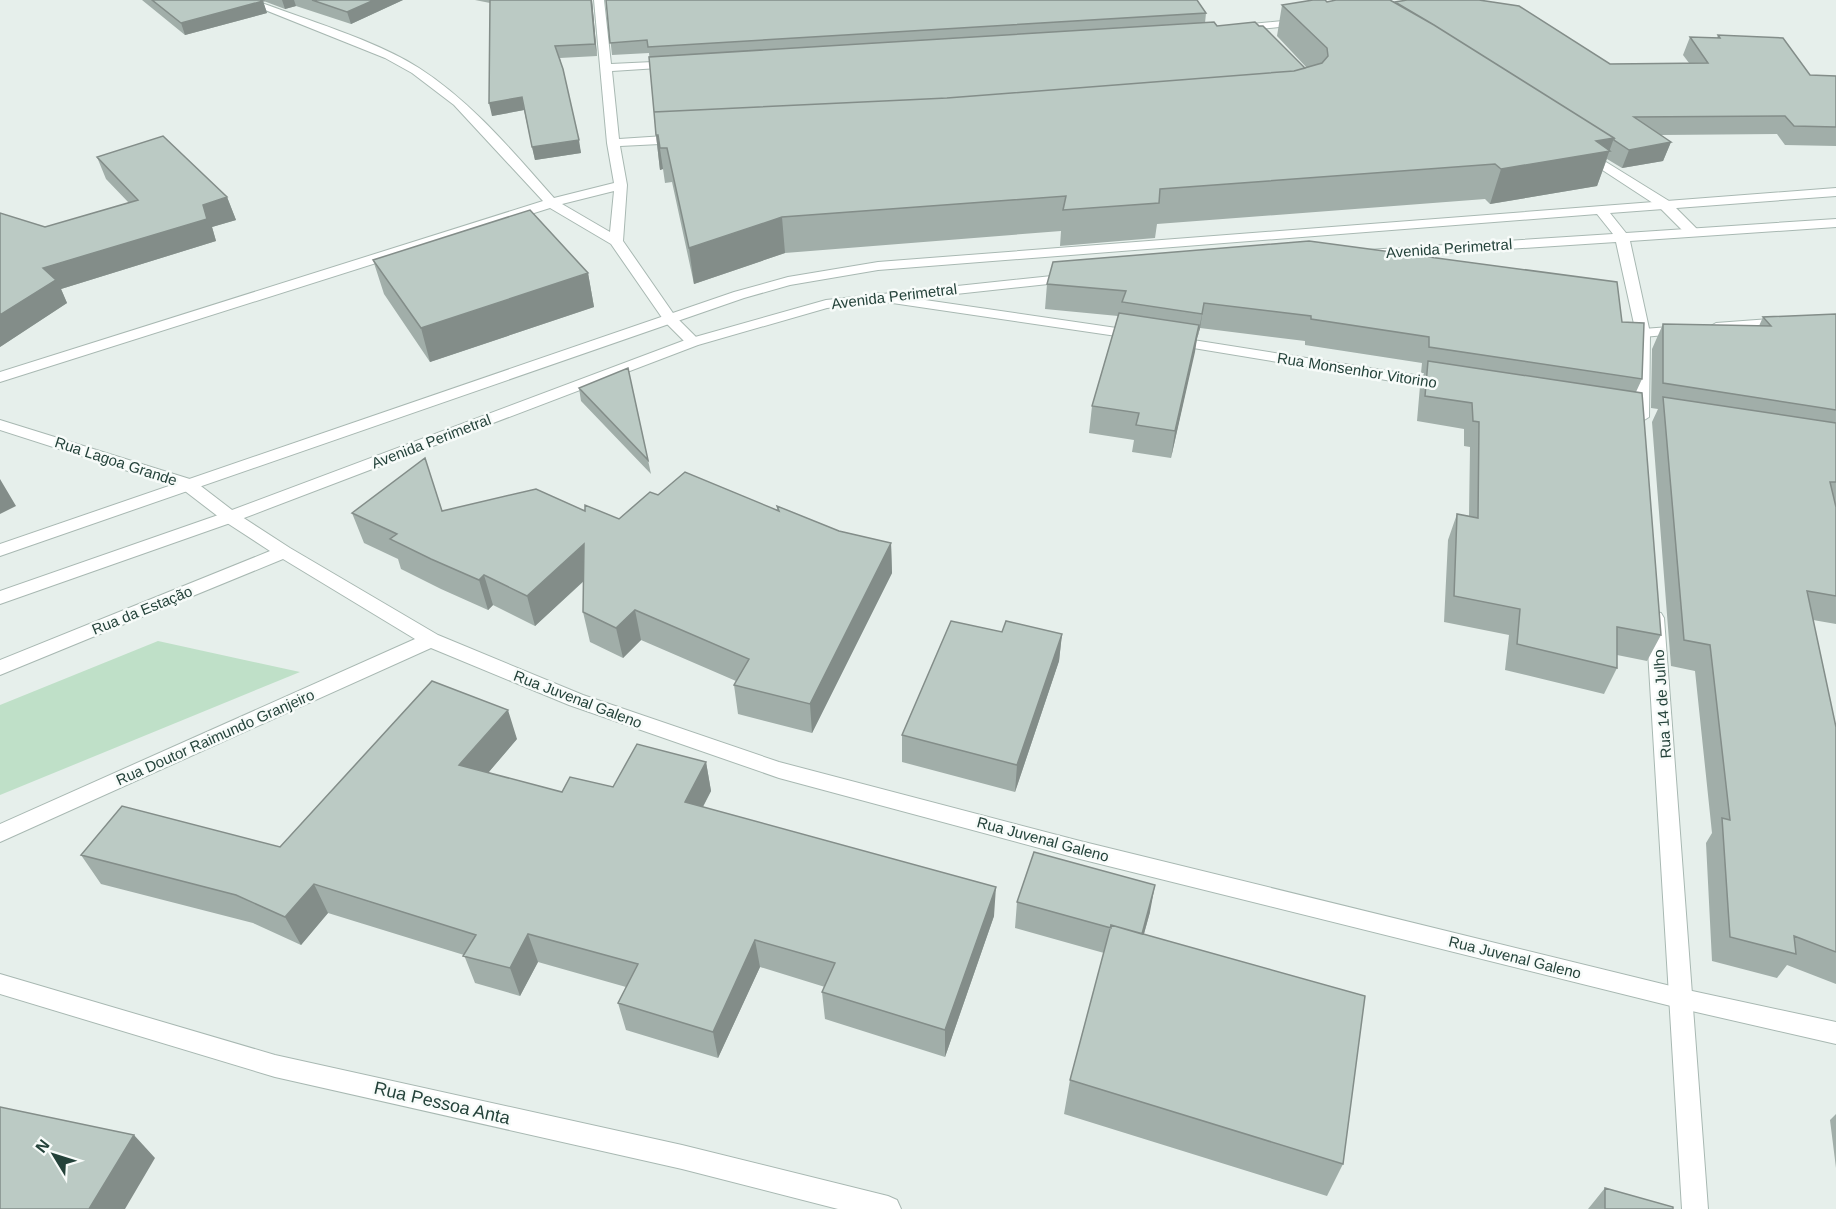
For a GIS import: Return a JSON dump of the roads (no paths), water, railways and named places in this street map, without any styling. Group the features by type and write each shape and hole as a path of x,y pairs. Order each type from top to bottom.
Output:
{"street":[{"path":"245,0 389,56 416,71 458,103 494,139 551,203 616,241 670,319 693,342"},
{"path":"599,0 613,143 621,185 616,241"},
{"path":"1234,29 1262,31 1311,21"},
{"path":"607,68 690,63"},
{"path":"613,143 696,138"},
{"path":"1570,142 1664,204 1693,233"},
{"path":"0,378 551,203 621,185"},
{"name":"Avenida Perimetral","path":"0,549 670,319 788,281 878,266 1836,192"},
{"path":"1600,209 1622,237 1643,333 1641,415 1643,439"},
{"name":"Avenida Perimetral","path":"1354,255 1836,223"},
{"name":"Avenida Perimetral","path":"0,598 230,517 693,342 826,304 1085,276"},
{"name":"Rua Monsenhor Vitorino","path":"877,297 1214,346 1465,388"},
{"path":"1643,333 1802,321"},
{"name":"Rua Lagoa Grande","path":"0,425 187,484 230,517 284,552"},
{"name":"Rua Juvenal Galeno","path":"284,552 431,640 587,704 779,770 1080,850 1683,999 1836,1033"},
{"name":"Rua da Estação","path":"0,669 284,552"},
{"name":"Rua 14 de Julho","path":"1654,594 1683,999 1695,1209"},
{"name":"Rua Doutor Raimundo Granjeiro","path":"0,833 431,640"},
{"name":"Rua Pessoa Anta","path":"0,984 275,1066 670,1155 888,1209"}]}
